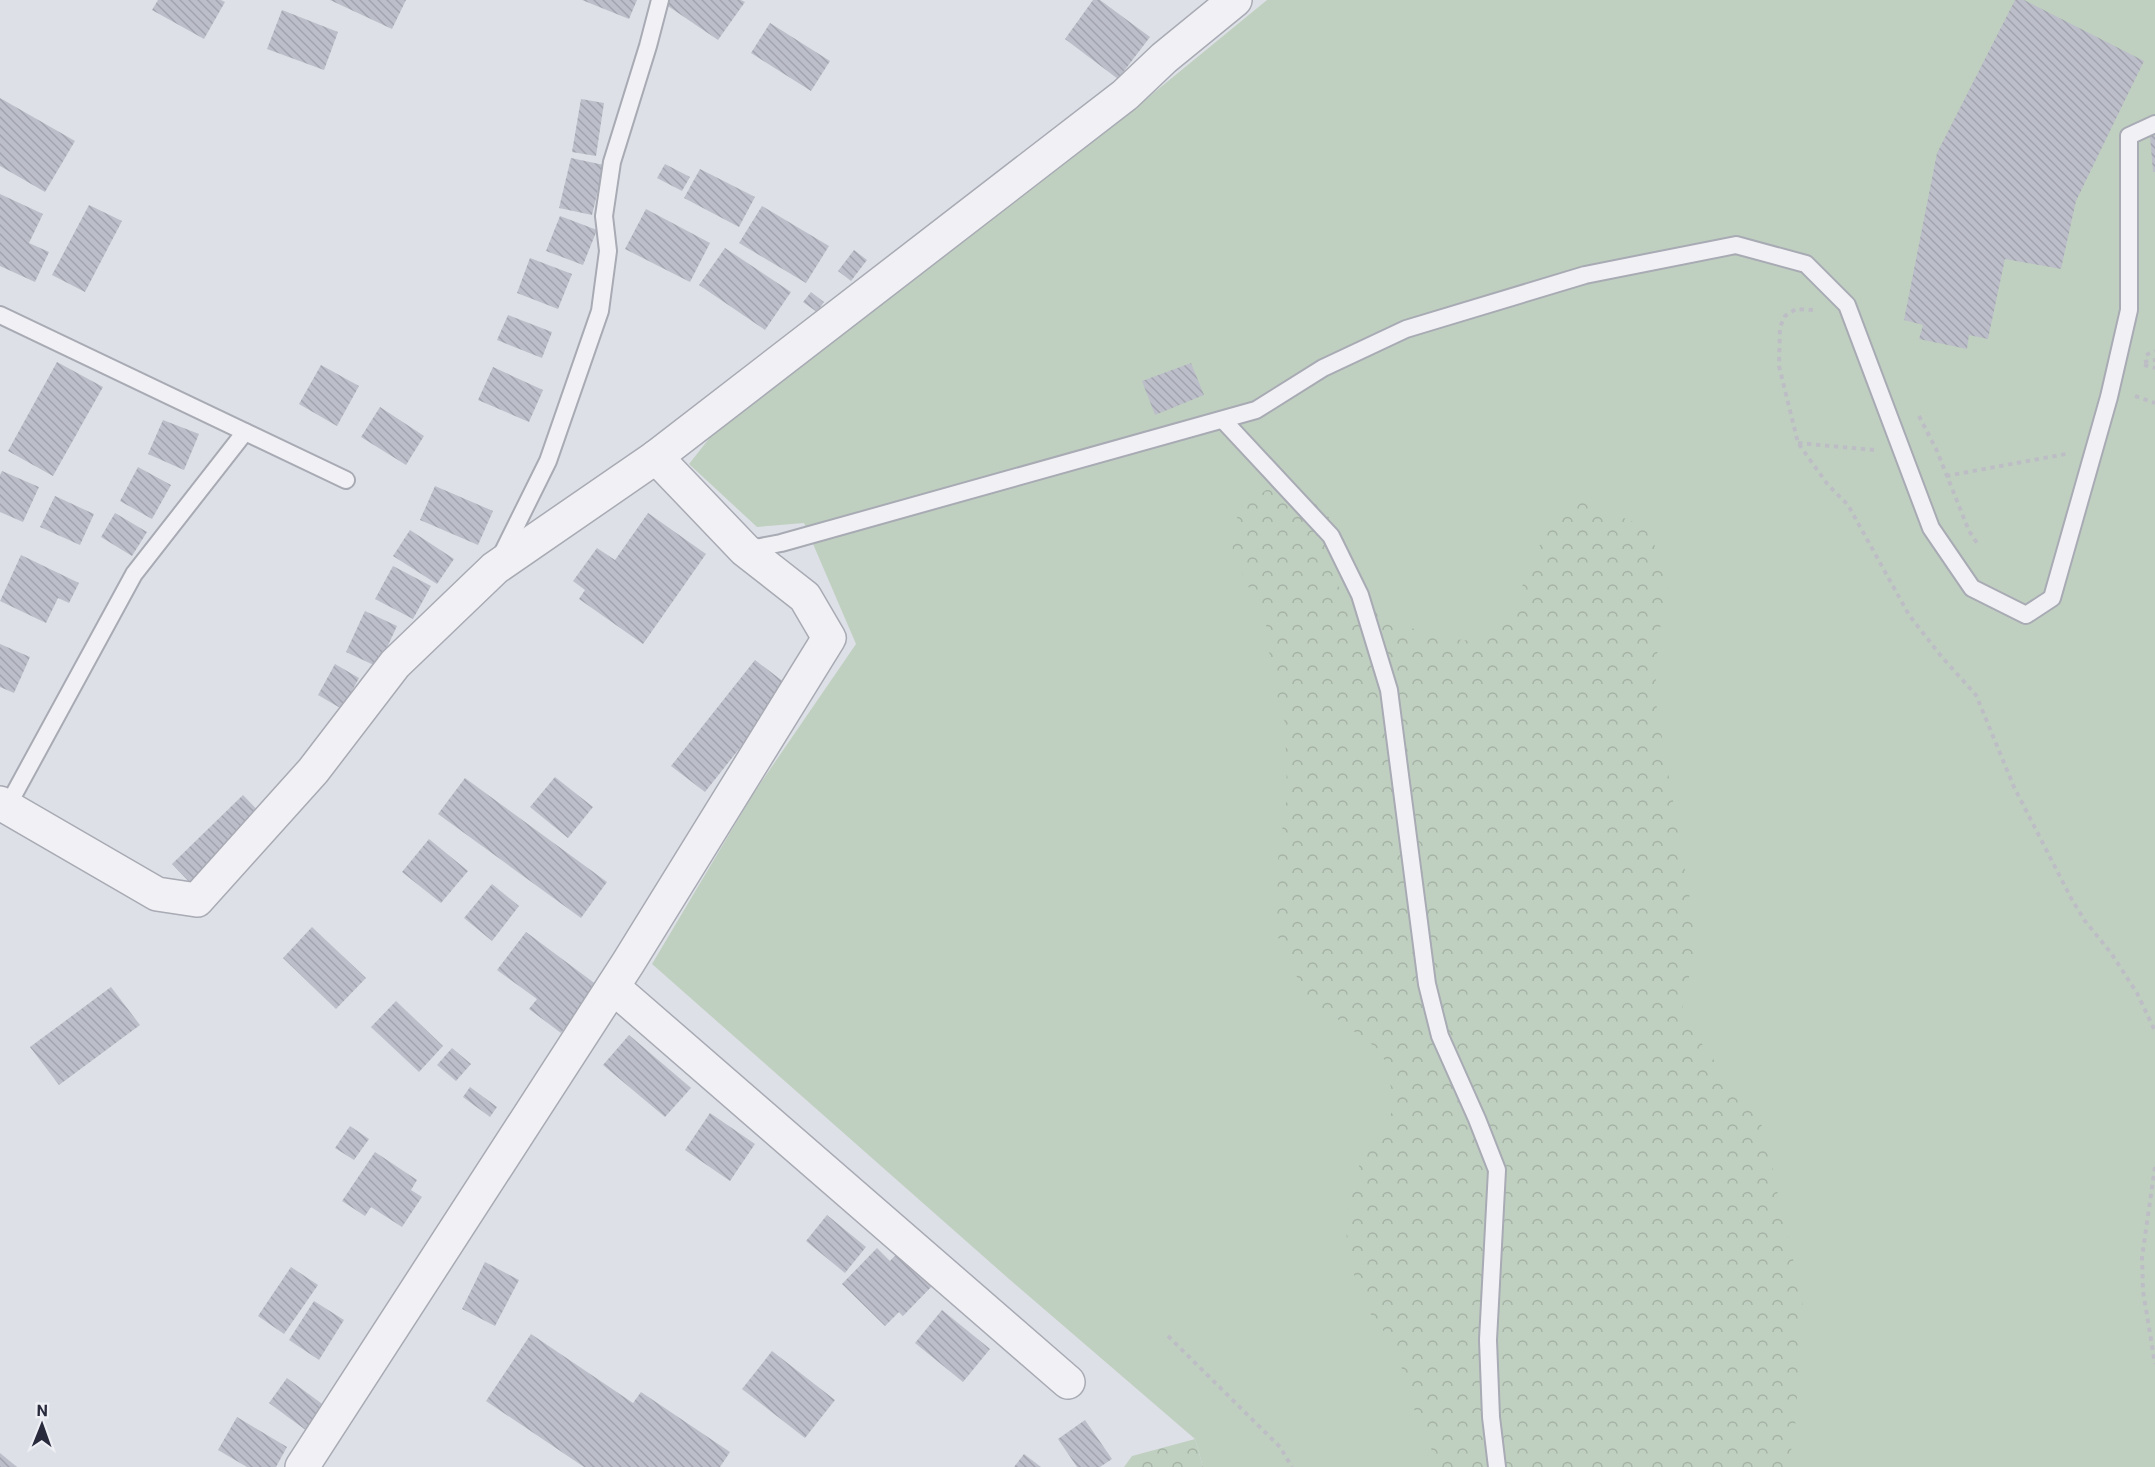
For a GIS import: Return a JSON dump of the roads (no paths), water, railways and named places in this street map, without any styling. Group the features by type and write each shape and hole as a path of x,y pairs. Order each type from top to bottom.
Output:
{"street":[{"path":"4,805 157,894 197,900 313,771 395,664 495,568 656,457 1125,95 1164,58 1235,0"},
{"path":"302,1467 613,987 830,639 805,597 745,550 656,457"},
{"path":"613,987 1068,1382"}],"lane":[{"path":"495,568 548,461 600,311 608,251 604,216 612,162 660,0"},
{"path":"745,550 781,543 1256,410 1323,368 1406,329 1585,275 1736,245 1806,264 1847,305 1931,528 1972,588 2026,615 2052,598 2109,397 2129,310 2129,136 2155,124"},
{"path":"0,315 346,480"},
{"path":"1223,420 1331,536 1360,595 1389,690 1427,984 1440,1036 1497,1170 1488,1340 1491,1417 1497,1467"},
{"path":"4,805 134,574 245,432"}]}
